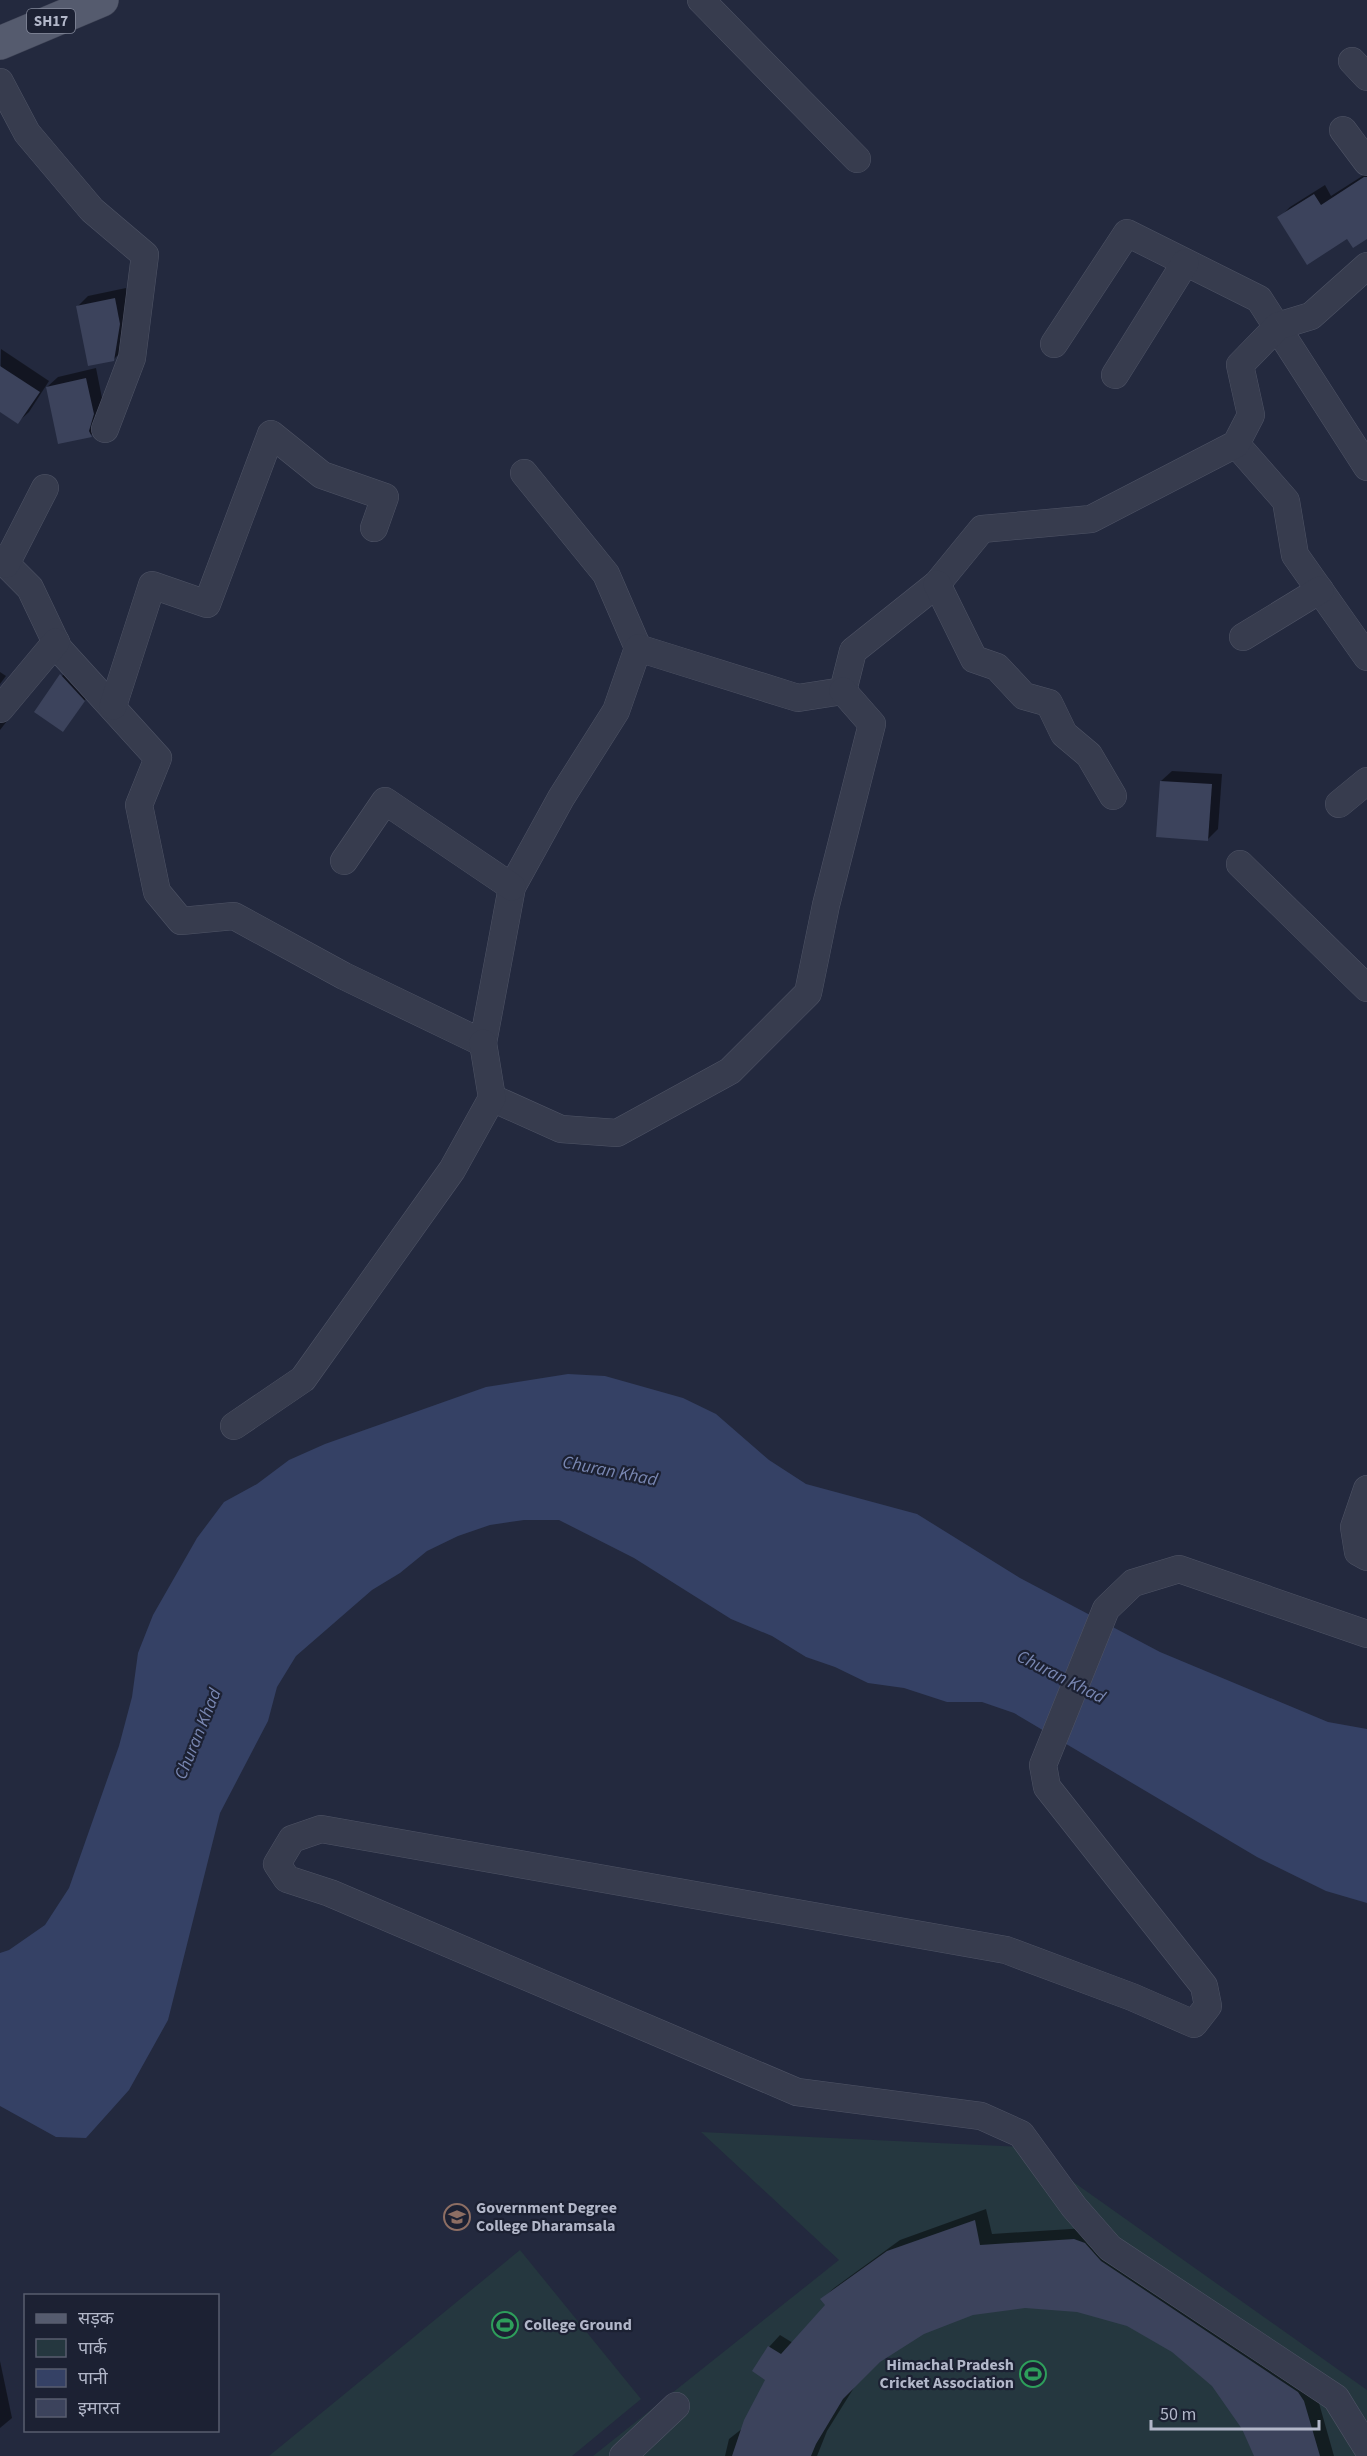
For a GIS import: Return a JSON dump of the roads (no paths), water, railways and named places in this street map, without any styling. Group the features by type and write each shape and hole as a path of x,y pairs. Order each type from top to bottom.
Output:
{"main road":[{"name":"SH17","path":"0,43 102,0"}],"street":[{"path":"700,0 857,159"},
{"path":"0,82 27,133 92,210 145,255 132,358 105,429"},
{"path":"1343,130 1367,162"},
{"path":"1054,344 1127,234 1259,299 1367,467"},
{"path":"1115,375 1185,262"},
{"path":"843,691 853,651 937,584 982,529 1091,519 1236,444 1251,415 1240,365 1278,326 1311,316 1367,266"},
{"path":"112,706 152,585 207,604 271,434 322,475 385,497 374,528"},
{"path":"1236,444 1286,501 1295,555 1367,657"},
{"path":"234,1426 303,1379 452,1170 492,1098 483,1042 512,887 561,798 616,711 638,648 606,574 524,473"},
{"path":"45,488 3,561 30,588 56,642 158,758 139,805 157,892 181,921 234,916 344,976 483,1042"},
{"path":"937,584 974,659 997,667 1024,696 1049,703 1064,734 1089,755 1113,796"},
{"path":"1243,638 1320,590"},
{"path":"0,709 56,642"},
{"path":"638,648 798,698 843,691"},
{"path":"492,1098 561,1129 617,1132 730,1071 808,993 826,905 872,724 843,691"},
{"path":"1339,804 1367,781"},
{"path":"344,861 385,801 512,887"},
{"path":"1240,864 1367,988"},
{"path":"1367,1490 1354,1527 1358,1552 1367,1557"},
{"path":"1367,1634 1179,1569 1133,1583 1106,1609 1044,1765 1047,1787 1204,1986 1208,2006 1194,2024 1132,1997 1006,1950 321,1829 292,1839 277,1864 287,1879 330,1893 797,2092 981,2116 1021,2133 1074,2207 1110,2248 1336,2398 1367,2448"},
{"path":"623,2456 676,2406"}],"water":[{"name":"Churan Khad","path":"568,1374 605,1376 683,1398 716,1414 769,1460 806,1484 917,1514 1020,1578 1160,1652 1328,1722 1367,1729 1367,1903 1326,1891 1257,1857 1014,1713 982,1702 947,1702 904,1688 868,1683 835,1667 806,1657 772,1636 731,1619 634,1558 559,1520 524,1520 490,1525 458,1536 427,1551 400,1573 372,1590 296,1656 277,1687 268,1721 220,1813 168,2020 129,2090 86,2138 56,2137 0,2106 0,1953 9,1950 45,1925 69,1888 119,1746 132,1697 138,1653 153,1615 197,1538 224,1502 257,1484 289,1460 325,1444 486,1387"}],"place":[{"name":"Government Degree College Dharamsala","path":"457,2217"},
{"name":"College Ground","path":"505,2325"},
{"name":"Himachal Pradesh Cricket Association","path":"1033,2374"}]}
